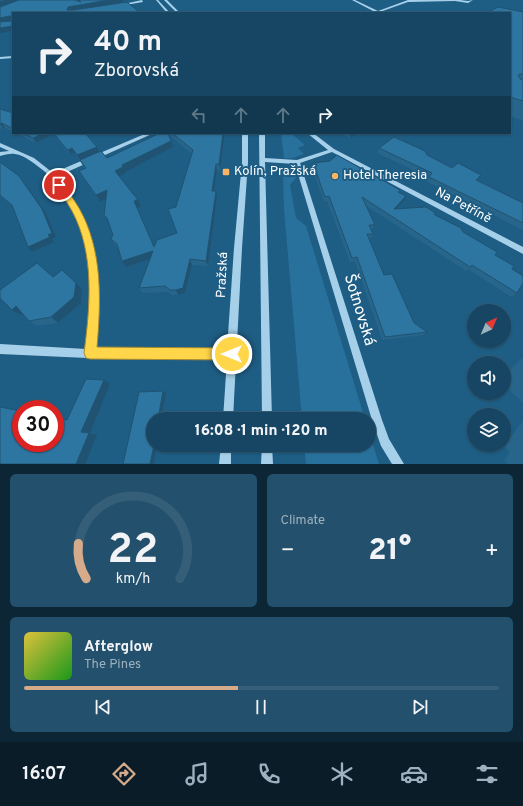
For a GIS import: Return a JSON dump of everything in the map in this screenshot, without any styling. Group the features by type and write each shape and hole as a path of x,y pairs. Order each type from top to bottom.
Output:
{"street":[{"path":"157,0 168,12"},
{"path":"165,0 178,12"},
{"path":"352,0 376,12 408,2 455,0 468,2 472,0"},
{"path":"118,5 142,2"},
{"path":"0,58 12,57"},
{"path":"52,176 149,134"},
{"name":"Pražská","path":"228,412 238,248 245,162 245,134"},
{"path":"262,134 267,412"},
{"name":"Na Petříně","path":"311,134 332,150 523,251"},
{"path":"0,146 37,163 52,176 76,210 86,232 94,283 95,307 90,353"},
{"path":"263,160 297,162 332,150"},
{"path":"0,154 15,152"},
{"name":"Šotnovská","path":"297,162 377,420 385,442 398,464"},
{"path":"0,349 37,352 232,354"},
{"path":"225,464 226,452"},
{"path":"267,452 267,464"}],"shaded area":[{"path":"281,134 292,134 305,145 298,148 304,154 293,158 284,158"},
{"path":"294,170 296,178 290,185 296,218 306,226 363,412 301,412 284,209 283,175 289,176"},
{"path":"305,452 375,452 379,464 306,464"}],"building":[{"path":"19,0 75,0 81,2 79,0 109,0 68,7 67,10 127,2 139,12 12,12 12,17 0,18 0,7"},
{"path":"498,7 523,12 523,74 518,75 520,79 523,80 523,101 511,97 511,12 489,12"},
{"path":"12,17 12,26 0,28 0,22 11,21"},
{"path":"0,109 12,113 12,128 2,123 0,124"},
{"path":"24,134 42,134 33,138"},
{"path":"55,134 86,134 97,147 77,155 72,148 68,150"},
{"path":"158,134 168,134 171,141 122,165 123,167 115,171 138,200 134,201 154,247 157,240 177,233 168,209 176,207 193,150 173,134 223,134 219,164 216,164 212,191 216,191 206,261 190,259 183,288 170,290 165,286 139,288 153,251 122,261 117,244 111,239 113,235 107,218 104,215 107,190 96,195 79,171 86,168 80,160 101,151 107,158"},
{"path":"394,137 425,151 427,155 452,168 458,163 481,175 476,180 523,203 523,223 429,177 432,173 379,148"},
{"path":"337,155 400,190 398,192 406,196 394,209 426,207 434,212 435,215 461,228 463,232 497,252 495,255 514,266 512,269 523,276 523,283 517,293 472,265 470,267 362,197 375,225 369,225 373,234 367,234 384,275 392,274 414,323 427,332 385,337 357,257 352,258 329,196 325,197 313,163 330,161"},
{"path":"0,162 19,176 42,209 52,233 48,235 50,237 28,247 12,205 0,195"},
{"path":"37,263 53,277 62,270 76,283 74,297 51,317 29,321 16,306 12,310 0,298 0,290"},
{"path":"86,379 104,380 81,432 89,433 76,464 0,464 0,407 12,409 12,452 64,452 64,420 67,420"},
{"path":"163,391 159,412 146,412 146,452 153,452 150,464 123,464 139,392"}],"place":[{"name":"Kolín, Pražská","path":"226,172"},
{"name":"Hotel Theresia","path":"335,176"}],"route":[{"path":"59,185 76,210 86,232 91,257 95,307 90,353 232,354"}]}
